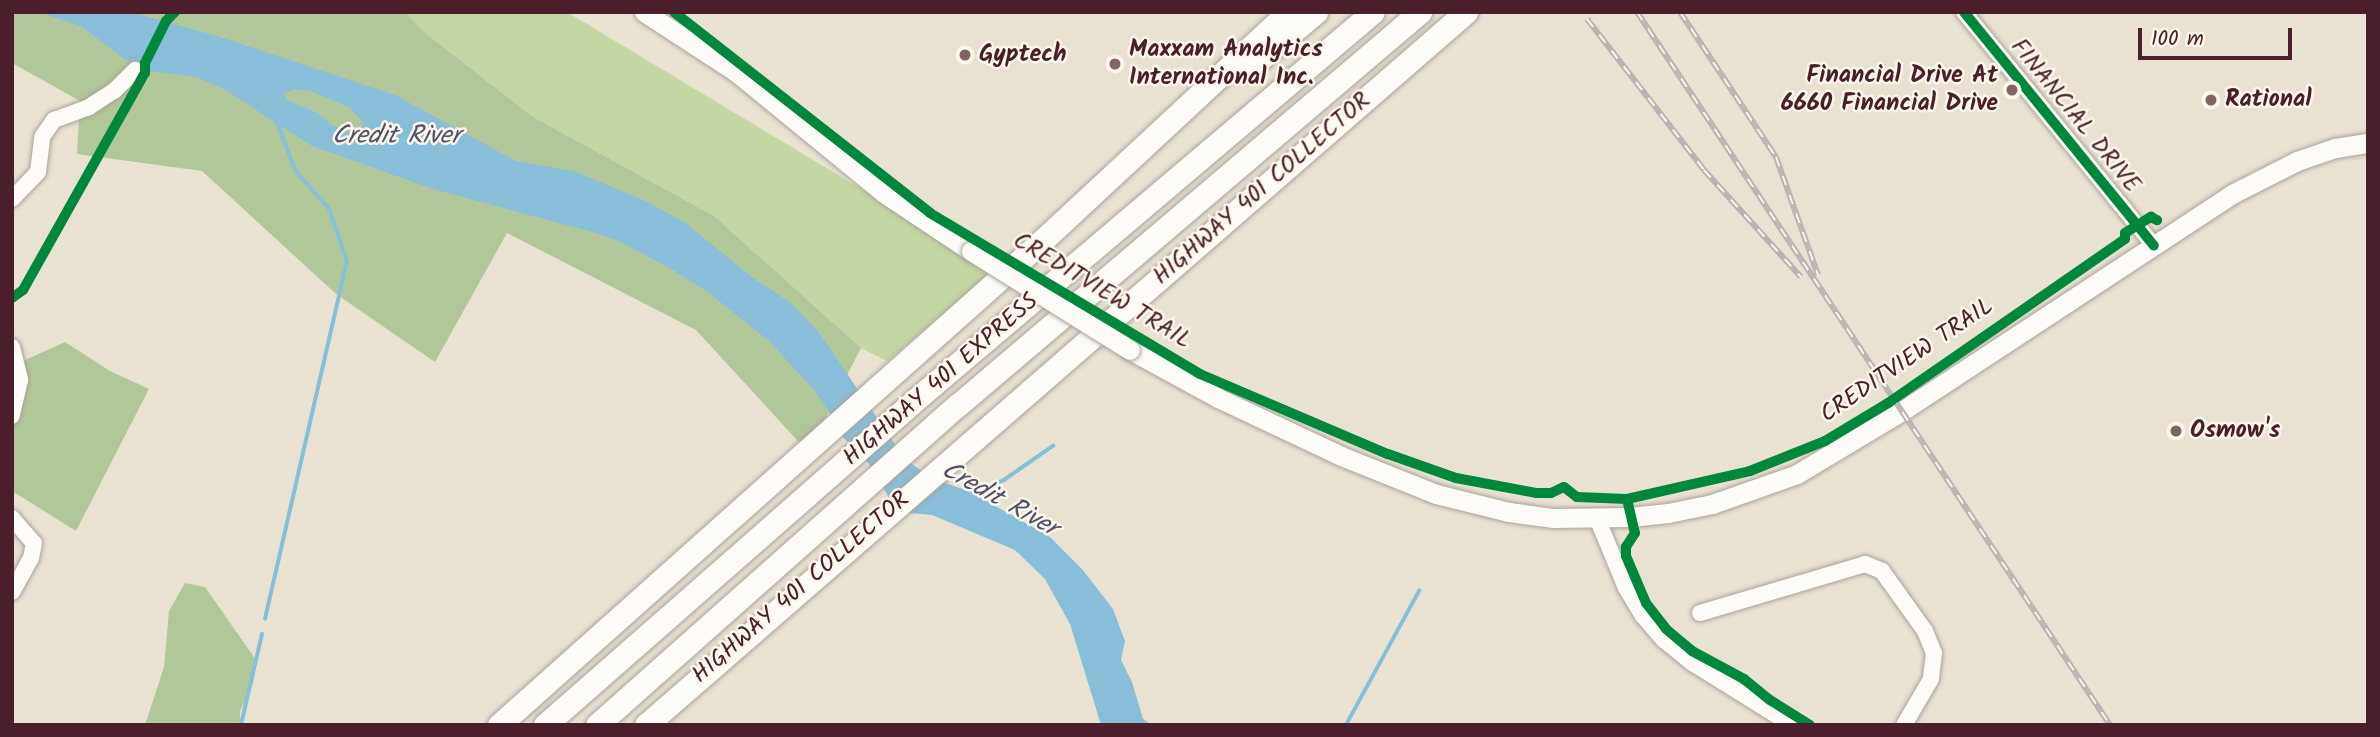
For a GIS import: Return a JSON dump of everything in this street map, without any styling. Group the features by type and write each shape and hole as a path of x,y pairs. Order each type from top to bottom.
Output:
{"highway":[{"path":"1044,239 1288,12"},
{"path":"499,725 906,359 1044,239 1316,12"},
{"name":"HIGHWAY 401 EXPRESS","path":"545,725 921,395 1373,12"},
{"name":"HIGHWAY 401 EXPRESS","path":"597,725 942,419 1420,12"},
{"name":"HIGHWAY 401 COLLECTOR","path":"646,725 1466,12"}],"main road":[{"path":"644,12 736,72 884,193 1130,350 1218,398 1341,456 1436,494 1533,516 1597,519 1668,513 1712,504 1797,474 1878,426 2265,175 2335,148 2368,143"}],"street":[{"name":"FINANCIAL DRIVE","path":"1964,12 2154,246"},
{"path":"12,198 38,172 41,137 54,120 89,107 114,91 135,70"},
{"path":"12,347 20,380 13,413"},
{"path":"12,518 34,543 31,558 12,592"},
{"path":"1597,519 1626,587 1643,616 1664,640 1694,664 1793,725"},
{"path":"1700,613 1865,564 1882,571 1925,631 1934,653 1931,679 1904,725"}],"green space":[{"path":"12,12 405,12 424,32 533,117 714,216 861,348 808,452 696,330 507,233 435,362 336,294 202,171 77,154 80,101 12,63"},
{"path":"405,12 567,12 996,270 887,361 861,348 714,216 533,117 424,32"},
{"path":"65,342 110,371 149,389 76,531 12,491 12,366"},
{"path":"185,583 205,587 256,660 253,683 240,711 240,725 145,725 164,667 169,611"}],"water":[{"name":"Credit River","path":"39,12 131,12 217,36 397,96 516,161 573,171 646,201 687,224 753,278 791,303 818,331 905,459 933,479 969,491 1050,537 1082,569 1113,609 1125,641 1121,660 1132,682 1143,719 1152,725 1101,725 1070,624 1045,579 1015,550 932,515 909,513 891,501 869,464 838,432 836,422 814,390 769,341 709,293 621,242 433,189 312,146 227,91 197,77 151,71 124,59 81,26","holes":["296,89 313,92 349,107 361,120 362,126 358,132 351,133 330,124 318,113 289,101 283,94"]}],"waterway":[{"path":"265,619 347,262 329,209 296,172 277,123"},
{"path":"968,494 1004,480 1053,446"},
{"path":"1346,725 1419,591"},
{"path":"241,725 262,634"}],"railway":[{"path":"1637,12 2110,725"},
{"path":"1680,12 1776,157 1818,275"},
{"path":"1587,19 1704,170 1801,277"}],"cycle path":[{"path":"12,298 23,290 145,73 145,63 166,21 175,12"},
{"name":"CREDITVIEW TRAIL","path":"674,12 930,213 1200,374 1388,454 1456,478 1536,493 1551,493 1564,487 1577,497 1627,499 1750,471 1825,441 1888,403 2125,239 2125,233 2151,217 2157,220"},
{"path":"1964,12 2154,246"},
{"path":"1627,499 1635,533 1626,547 1626,556 1646,603 1666,629 1692,651 1744,679 1770,700 1810,725"}],"place":[{"name":"Gyptech","path":"965,55"},
{"name":"Maxxam Analytics International Inc.","path":"1115,64"},
{"name":"Financial Drive At 6660 Financial Drive","path":"2012,90"},
{"name":"Rational","path":"2211,100"},
{"name":"Osmow's","path":"2176,431"}]}
